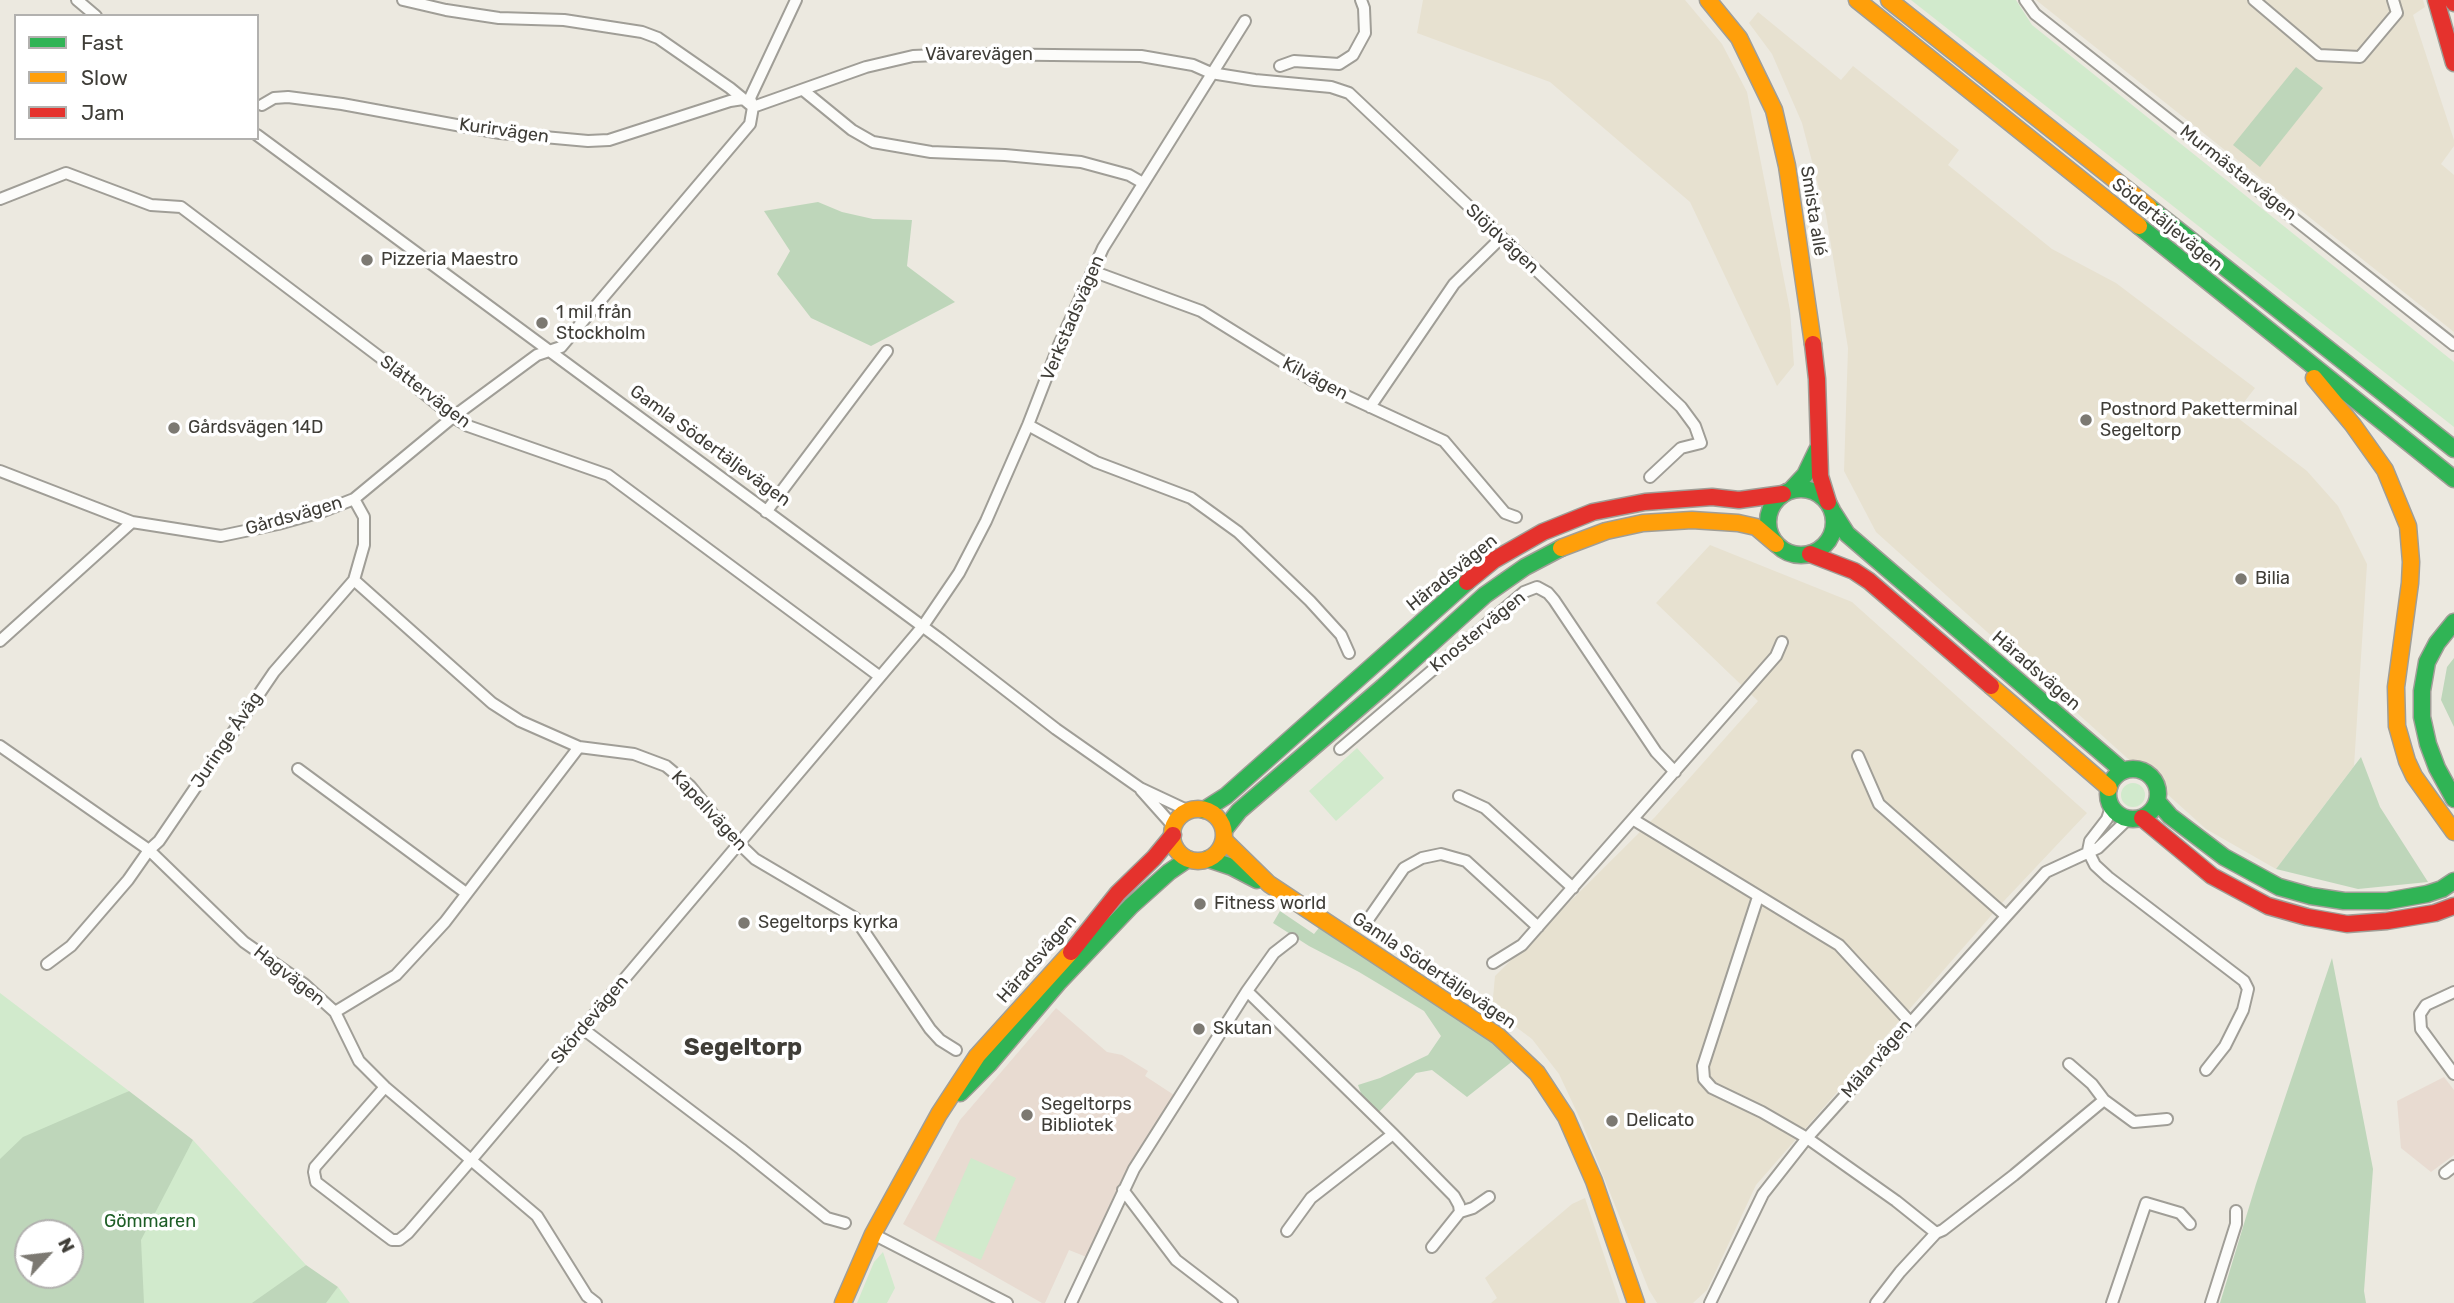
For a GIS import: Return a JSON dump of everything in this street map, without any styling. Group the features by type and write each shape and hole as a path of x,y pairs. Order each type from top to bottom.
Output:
{"main road":[{"name":"Smista allé","path":"1708,0 1739,38 1774,110 1787,166 1802,260 1817,379 1819,476 1830,507"},
{"name":"Södertäljevägen","path":"1857,0 2454,479"},
{"name":"Södertäljevägen","path":"1889,0 2454,449"},
{"path":"2436,0 2454,63"},
{"path":"2289,346 2353,425 2385,470 2408,526 2410,583 2396,687 2397,726 2414,776 2454,832"},
{"name":"Smista allé","path":"1787,492 1805,475 1818,447"},
{"path":"1224,835 1219,819 1196,810 1179,817 1173,831 1176,848 1188,859 1208,859 1218,852 1224,835 1239,811 1485,595 1525,567 1574,542 1606,531 1643,523 1692,520 1756,527 1776,544 1788,552 1810,554 1828,542 1835,524 1830,507 1820,495 1810,490 1787,492 1775,502 1769,513 1768,524 1776,544"},
{"name":"Häradsvägen","path":"1196,810 1226,796 1462,586 1494,560 1531,538 1576,518 1616,506 1712,497 1765,498 1787,492"},
{"name":"Häradsvägen","path":"1830,507 1847,534 2123,771"},
{"path":"1810,554 1854,571 1869,580 2109,788"},
{"path":"2452,794 2437,768 2428,744 2422,716 2421,691 2427,662 2437,643 2454,622"},
{"path":"2135,818 2153,810 2158,791 2152,777 2142,770 2132,769 2115,777 2109,788 2111,807 2116,813 2135,818 2212,876 2268,906 2307,917 2347,923 2387,921 2435,913 2454,906"},
{"path":"2157,801 2170,816 2224,857 2279,887 2311,896 2344,901 2387,901 2427,894 2454,881"},
{"name":"Häradsvägen","path":"843,1303 873,1234 939,1114 977,1056 1077,944 1118,893 1154,858 1173,831"},
{"name":"Gamla Södertäljevägen","path":"1224,835 1269,884 1498,1036 1537,1073 1566,1117 1594,1181 1636,1303"},
{"name":"Häradsvägen","path":"939,1114 989,1064 1058,983 1132,906 1169,872 1188,859"},
{"name":"Gamla Södertäljevägen","path":"1208,859 1269,884"}],"street":[{"path":"77,0 94,14"},
{"path":"403,0 499,18 564,20 642,32 658,38 753,107"},
{"path":"1279,66 1294,61 1339,64 1353,55 1364,33 1364,8 1361,0"},
{"name":"Murmästarvägen","path":"2025,0 2035,14 2454,345"},
{"path":"2254,0 2319,55 2360,57 2397,13 2393,0"},
{"name":"Gårdsvägen","path":"0,471 132,522 221,536 311,515 354,499 453,417 537,355 561,347 750,124 753,107 750,98 798,1"},
{"name":"Verkstadsvägen","path":"923,626 959,573 985,523 1059,345 1103,248 1245,20"},
{"name":"Vävarevägen","path":"753,107 866,67 913,56 964,54 1141,57 1193,65 1211,73"},
{"name":"Slöjdvägen","path":"1211,73 1331,87 1349,93 1681,407 1695,426 1701,443 1681,448 1650,477"},
{"path":"803,90 852,130 873,142 931,152 1081,162 1129,175 1143,183"},
{"name":"Kurirvägen","path":"262,105 274,98 288,97 342,104 500,133 609,141 743,99"},
{"name":"Gamla Södertäljevägen","path":"259,136 923,626 1056,729 1140,788 1196,810"},
{"name":"Slåttervägen","path":"0,199 66,173 151,205 181,207 381,358 453,417 468,426 608,475 879,676"},
{"path":"1370,407 1454,284 1501,238"},
{"name":"Kilvägen","path":"1092,271 1201,311 1312,380 1444,441 1505,513 1516,517"},
{"path":"766,512 887,351"},
{"path":"1028,425 1096,462 1191,498 1210,511 1238,532 1310,601 1341,635 1349,653"},
{"name":"Juringe Åväg","path":"47,964 71,946 128,880 149,850 159,841 274,672 354,580 364,545 364,517 354,499"},
{"path":"0,641 132,522"},
{"name":"Kapellvägen","path":"354,580 492,704 520,721 579,747 634,754 666,766 690,786 738,845 755,859 855,918 930,1029 940,1040 957,1049"},
{"name":"Knostervägen","path":"1340,749 1524,592 1537,587 1554,600 1656,752 1675,772"},
{"name":"Skördevägen","path":"385,1087 315,1167 314,1172 316,1182 392,1240 399,1240 408,1233 583,1029 923,626"},
{"path":"1493,963 1522,945 1776,656 1782,642"},
{"name":"Hagvägen","path":"0,746 149,850 244,942 304,984 335,1013 359,1061 385,1087 537,1216 588,1301"},
{"path":"335,1013 396,975 445,922 579,747"},
{"path":"1858,756 1879,804 2005,915"},
{"path":"299,769 466,893"},
{"name":"Gamla Södertäljevägen","path":"1140,788 1173,831"},
{"path":"1459,796 1485,808 1573,888"},
{"path":"2111,807 2107,819 2090,841 2088,851 2095,865 2244,981 2248,989 2243,1010 2229,1038 2206,1070"},
{"name":"Mälarvägen","path":"1710,1303 1763,1194 1807,1138 2046,872 2098,848 2135,818"},
{"path":"1634,820 1839,946 1910,1023"},
{"path":"1365,924 1404,868 1422,858 1441,854 1466,860 1538,927"},
{"path":"1758,897 1703,1066 1704,1079 1712,1088 1807,1138 1936,1233"},
{"path":"1070,1303 1140,1159 1247,991 1274,953 1292,939"},
{"path":"1247,991 1454,1196 1460,1212"},
{"path":"2454,992 2426,1005 2420,1014 2421,1029 2454,1074"},
{"path":"583,1029 827,1218 845,1223"},
{"path":"2069,1065 2092,1084 2104,1100 2134,1122 2167,1119"},
{"path":"1877,1303 1900,1272 1936,1233 2014,1175 2104,1100"},
{"path":"1287,1231 1311,1198 1393,1134"},
{"path":"1123,1190 1176,1260 1233,1303"},
{"path":"1432,1247 1460,1212 1473,1208 1489,1197"},
{"path":"2112,1303 2146,1203 2180,1213 2190,1224"},
{"path":"2211,1303 2236,1224 2236,1211"},
{"path":"873,1234 999,1301"}],"shaded area":[{"path":"1423,0 1685,0 1722,44 1747,92 1790,310 1794,365 1777,386 1690,202 1550,82 1417,33"},
{"path":"2036,0 2423,0 2425,7 2413,15 2454,140 2454,146 2441,164 2454,175 2454,332"},
{"path":"1758,12 1841,80 1853,66 1959,150 1948,165 2052,249 2116,283 2255,388 2234,415 2307,471 2338,506 2367,564 2354,766 2276,869 2206,829 1876,532 1844,471 1848,348 1826,215 1802,123 1772,54 1749,23"},
{"path":"1710,545 1852,602 2087,813 2003,902 1756,1185 1707,1290 1693,1303 1657,1303 1649,1290 1582,1123 1559,1074 1532,1039 1492,1009 1495,976 1655,817 1758,701 1656,603"},
{"path":"1056,1008 1107,1052 1122,1055 1148,1071 1145,1076 1174,1095 1130,1166 1089,1258 1069,1250 1045,1303 1042,1303 903,1224 960,1120"},
{"path":"2444,1077 2454,1090 2454,1155 2431,1172 2401,1148 2397,1101"},
{"path":"1585,1198 1620,1303 1491,1303 1497,1298 1485,1278 1572,1204"}],"green space":[{"path":"1911,0 2016,0 2032,25 2454,362 2454,427"},
{"path":"2296,67 2323,88 2260,167 2233,145"},
{"path":"818,202 842,212 873,219 912,220 907,266 955,302 871,346 811,318 777,274 790,251 764,211"},
{"path":"2454,658 2454,727 2441,700 2447,667"},
{"path":"1357,748 1384,778 1336,821 1309,791"},
{"path":"2361,757 2380,807 2428,882 2358,889 2276,869"},
{"path":"2133,783 2144,790 2145,795 2138,806 2133,807 2122,800 2121,795 2128,784"},
{"path":"1280,911 1314,934 1322,924 1439,1001 1514,1060 1467,1097 1432,1070 1416,1073 1378,1113 1362,1096 1358,1085 1380,1078 1428,1055 1441,1036 1424,1011 1273,923"},
{"path":"2332,958 2373,1169 2364,1291 2366,1303 2220,1303 2256,1184"},
{"name":"Gömmaren","path":"0,993 129,1091 125,1093 189,1147 193,1140 306,1265 303,1267 331,1296 338,1287 350,1303 0,1303"},
{"path":"129,1091 193,1140 141,1240 144,1303 0,1303 0,1159 23,1137"},
{"path":"971,1158 1016,1178 981,1260 935,1240"},
{"path":"883,1252 895,1288 887,1303 857,1303 874,1262"},
{"path":"306,1265 338,1287 326,1303 252,1303"}],"traffic: fast":[{"path":"2149,207 2454,449"},
{"path":"2139,226 2454,479"},
{"path":"1791,490 1805,475 1817,450"},
{"path":"1801,489 1814,492 1824,499 1831,509 1834,522 1831,535 1824,545 1814,552 1801,555 1788,552 1778,545 1771,535 1768,522 1771,509 1778,499 1788,492 1801,489"},
{"path":"1833,512 1847,534 2123,771"},
{"path":"1224,830 1239,811 1485,595 1525,567 1561,548"},
{"path":"1204,810 1226,796 1467,582"},
{"path":"2454,622 2437,643 2427,662 2422,691 2422,717 2428,744 2437,768 2454,799"},
{"path":"2133,769 2151,776 2158,794 2151,812 2133,819 2115,812 2108,794 2115,776 2133,769"},
{"path":"2157,801 2170,816 2224,857 2279,887 2311,896 2344,901 2387,901 2427,894 2454,881"},
{"path":"960,1093 1131,906 1188,859"},
{"path":"1208,859 1232,867 1257,880"}],"traffic: slow":[{"path":"1708,0 1739,38 1774,110 1787,166 1813,344"},
{"path":"1857,0 2139,226"},
{"path":"1889,0 2149,207"},
{"path":"2314,378 2353,425 2385,470 2408,526 2410,583 2396,687 2397,726 2414,776 2454,832"},
{"path":"1561,548 1606,531 1643,523 1692,520 1756,527 1776,544"},
{"path":"1991,686 2109,788"},
{"path":"1198,809 1208,811 1216,817 1222,825 1224,835 1222,845 1216,853 1208,859 1198,861 1188,859 1180,853 1174,845 1172,835 1174,825 1180,817 1188,811 1198,809"},
{"path":"1224,840 1269,884 1498,1036 1537,1073 1566,1117 1594,1181 1636,1303"},
{"path":"843,1303 873,1234 939,1114 977,1056 1071,952"}],"traffic: jam":[{"path":"2436,0 2454,63"},
{"path":"1813,344 1817,379 1820,476 1828,502"},
{"path":"1467,582 1494,560 1543,532 1593,512 1645,502 1712,497 1739,500 1783,494"},
{"path":"1810,554 1854,571 1869,581 1991,686"},
{"path":"2142,818 2212,876 2268,906 2347,924 2435,913 2454,906"},
{"path":"1071,952 1118,893 1173,835"}],"place":[{"name":"Pizzeria Maestro","path":"367,260"},
{"name":"1 mil från Stockholm","path":"542,323"},
{"name":"Postnord Paketterminal Segeltorp","path":"2086,420"},
{"name":"Gårdsvägen 14D","path":"174,428"},
{"name":"Bilia","path":"2241,579"},
{"name":"Fitness world","path":"1200,904"},
{"name":"Segeltorps kyrka","path":"744,923"},
{"name":"Skutan","path":"1199,1029"},
{"name":"Segeltorps Bibliotek","path":"1027,1115"},
{"name":"Delicato","path":"1612,1121"}],"district":[{"name":"Segeltorp","path":"743,1048"}]}
